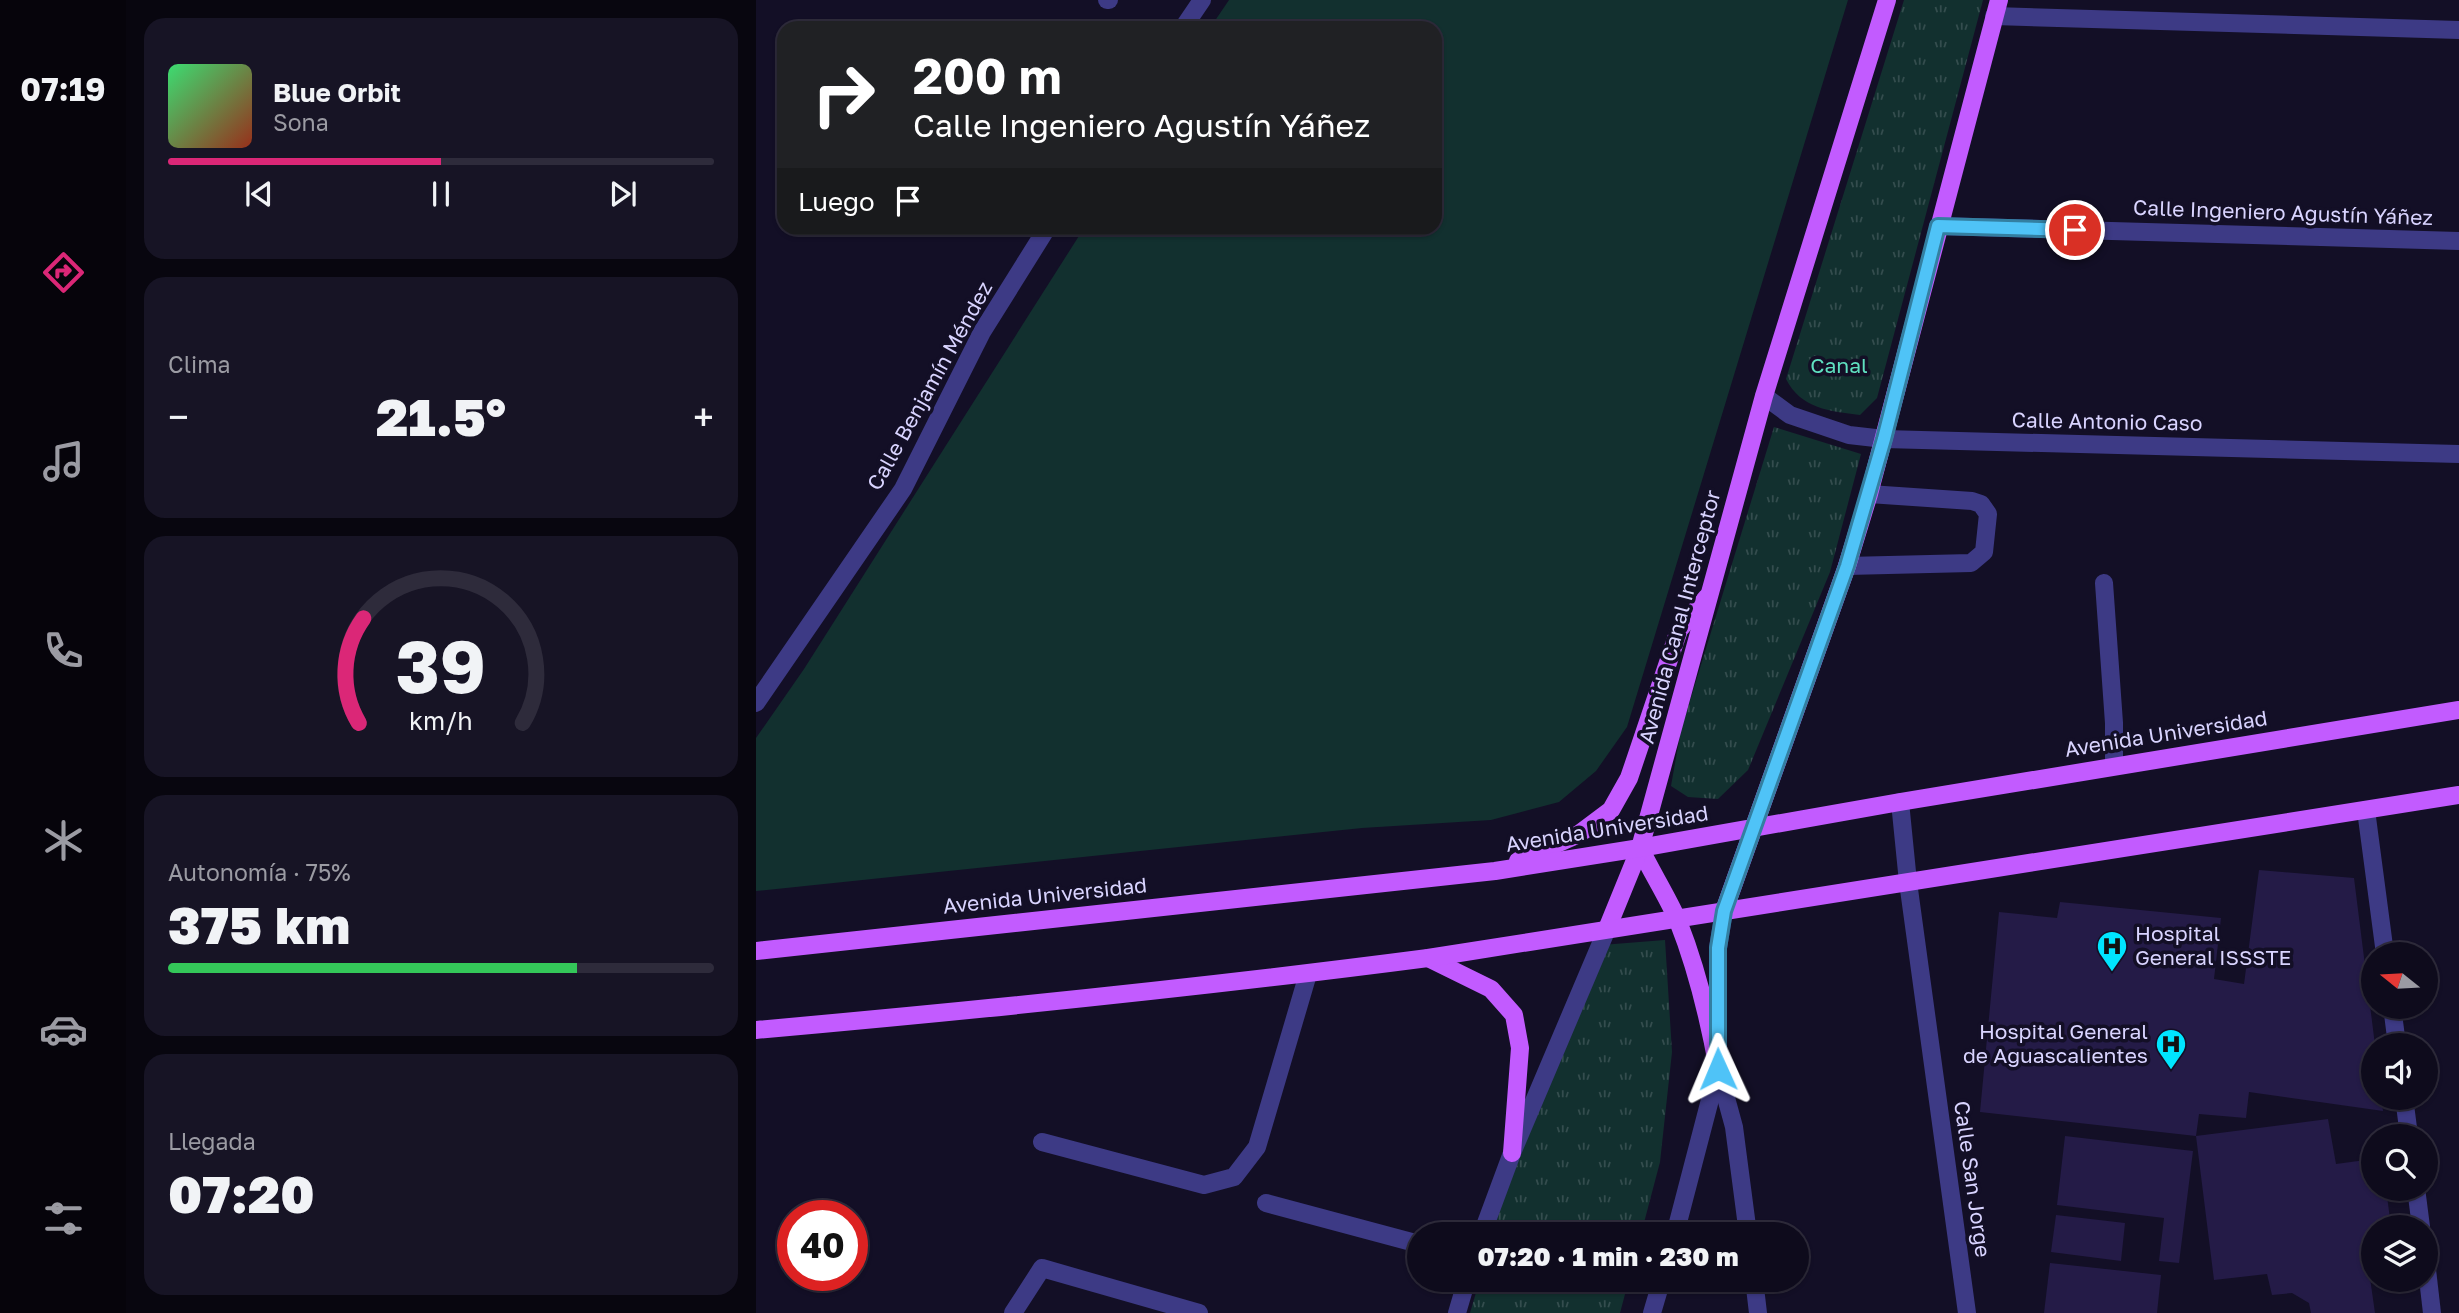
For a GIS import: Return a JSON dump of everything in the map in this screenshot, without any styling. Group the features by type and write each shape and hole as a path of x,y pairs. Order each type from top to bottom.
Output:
{"main road":[{"name":"Avenida Canal Interceptor","path":"1607,929 1640,848 1764,396 1887,0"},
{"path":"1724,911 1847,566 1884,439 1996,8"},
{"path":"1495,871 1580,834 1611,810 1629,778 1679,630 1712,592"},
{"name":"Avenida Universidad","path":"756,951 1495,871 2459,710"},
{"path":"756,1030 972,1011 1428,958 2459,796"},
{"path":"1640,848 1676,918 1689,952 1707,1013 1718,1069"},
{"path":"1428,958 1491,989 1514,1015 1520,1048 1512,1153"}],"street":[{"path":"1188,21 1202,0"},
{"path":"1996,8 2459,30"},
{"name":"Calle Ingeniero Agustín Yáñez","path":"1938,226 2459,241"},
{"name":"Calle Benjamín Méndez","path":"756,703 903,489 982,332 1042,235"},
{"name":"Calle Antonio Caso","path":"1764,396 1790,415 1849,435 1884,439 2459,454"},
{"path":"1847,566 1972,563 1984,552 1988,514 1981,504 1972,501 1868,494"},
{"path":"2104,583 2114,723 2114,766"},
{"name":"Calle San Jorge","path":"1900,802 1908,882 1967,1313"},
{"path":"2366,810 2383,942"},
{"path":"1678,1222 1718,1069 1718,948 1724,911"},
{"name":"Avenida Canal Interceptor","path":"1486,1222 1512,1153 1607,929"},
{"path":"1042,1142 1204,1185 1234,1177 1257,1147 1308,974"},
{"path":"1718,1069 1734,1127 1746,1222"},
{"path":"1266,1203 1407,1241"},
{"path":"1013,1313 1042,1268 1199,1313"},
{"path":"1457,1313 1463,1292"},
{"path":"1652,1313 1658,1292"},
{"path":"1756,1292 1758,1313"},
{"path":"2430,1292 2432,1313"}],"green space":[{"path":"1229,0 1848,0 1627,727 1596,771 1559,802 1491,820 1362,828 756,891 756,738 804,669 1080,235 1442,235 1442,21 1215,21"},
{"name":"Canal","path":"1904,0 1983,0 1877,398 1860,415 1827,410 1808,403 1792,389 1786,379"},
{"name":"Canal","path":"1774,427 1861,454 1830,572 1748,770 1718,799 1688,797 1671,786 1681,730"},
{"path":"1665,940 1672,1052 1660,1162 1644,1222 1496,1222 1516,1150 1602,945"},
{"path":"1476,1292 1626,1292 1620,1313 1470,1313"}],"building":[{"path":"2259,870 2354,878 2362,942 2361,1019 2372,1019 2373,1033 2361,1033 2361,1108 2249,1092 2246,1118 2199,1114 2196,1136 1980,1112 1999,912 2057,918 2060,902 2221,918 2214,979 2244,984"},
{"path":"2328,1119 2336,1164 2361,1161 2361,1201 2388,1201 2389,1215 2361,1215 2361,1292 2372,1292 2375,1313 2311,1313 2309,1303 2292,1293 2272,1295 2267,1274 2214,1280 2196,1136"},
{"path":"2065,1136 2193,1151 2179,1263 2159,1261 2164,1218 2057,1205"},
{"path":"2056,1215 2125,1223 2121,1261 2051,1252"},
{"path":"2050,1263 2161,1275 2157,1313 2044,1313"}],"place":[{"name":"Hospital General ISSSTE","path":"2112,973"},
{"name":"Hospital General de Aguascalientes","path":"2171,1071"}],"route":[{"path":"1718,1069 1718,948 1724,911 1847,566 1884,439 1938,226 2075,230"}]}
